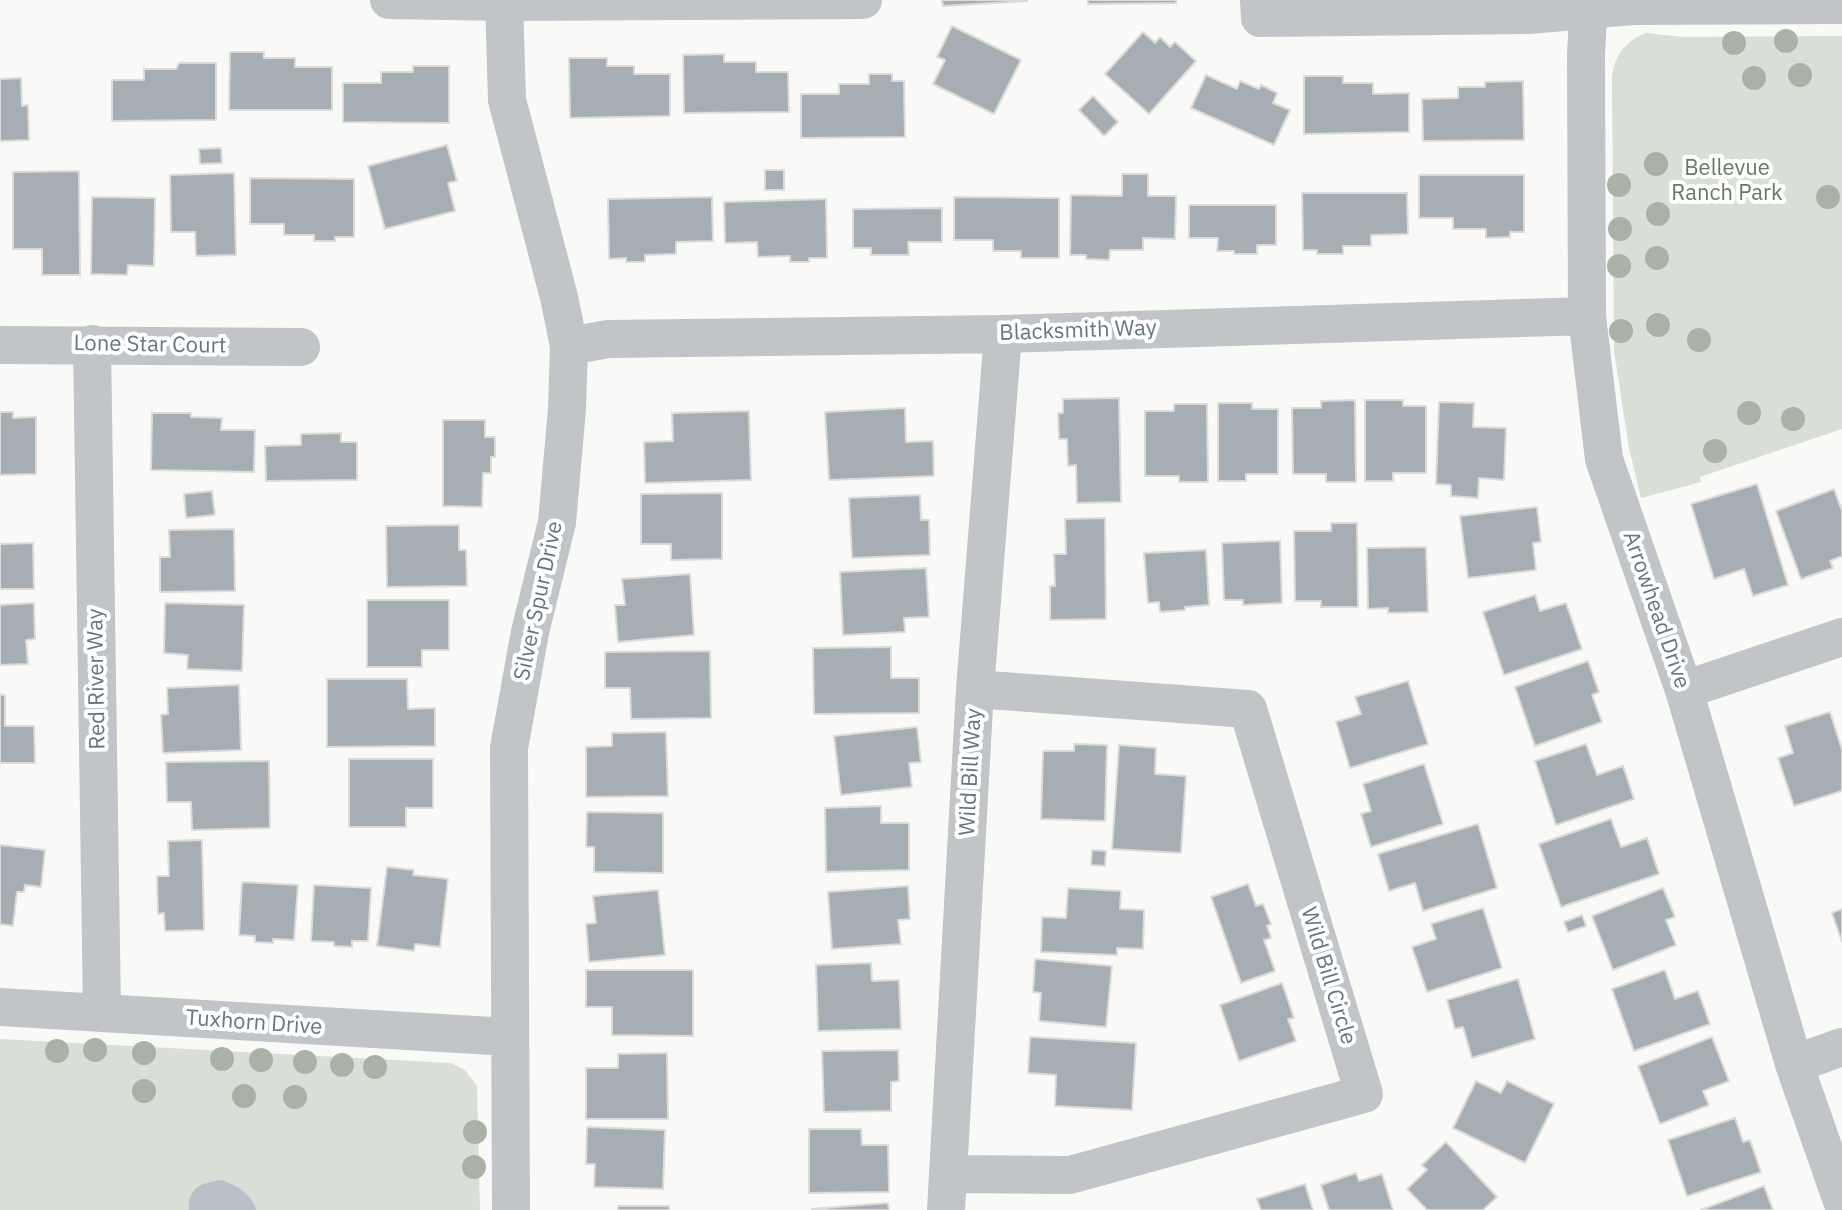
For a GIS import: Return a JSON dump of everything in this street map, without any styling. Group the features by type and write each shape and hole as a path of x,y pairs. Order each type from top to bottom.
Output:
{"street":[{"path":"389,0 863,0"},
{"name":"Silver Spur Drive","path":"504,1 507,100 569,346 557,522 530,632 509,748 511,1210"},
{"path":"1260,9 1528,15 1588,4 1820,3"},
{"name":"Arrowhead Drive","path":"1588,4 1587,316 1604,459 1684,690 1794,1064 1842,1201"},
{"name":"Blacksmith Way","path":"569,346 608,339 1003,334 1587,316"},
{"name":"Wild Bill Way","path":"947,1192 975,689 1003,334"},
{"name":"Red River Way","path":"92,344 102,1013"},
{"name":"Lone Star Court","path":"0,345 301,347"},
{"path":"1684,690 1842,637"},
{"name":"Wild Bill Circle","path":"947,1192 1070,1175 1364,1094 1248,709 975,689"},
{"name":"Tuxhorn Drive","path":"0,1007 509,1037"},
{"path":"1794,1064 1842,1047"}],"green space":[{"name":"Bellevue Ranch Park","path":"1646,33 1683,37 1842,36 1842,429 1700,477 1701,482 1641,498 1629,448 1614,351 1612,78 1622,50"},
{"path":"0,1039 451,1063 465,1070 477,1086 480,1210 0,1210"}],"shaded area":[{"path":"222,1180 247,1195 256,1210 189,1210 193,1191 208,1182"}],"building":[{"path":"942,0 1027,0 1027,1 943,6"},
{"path":"1088,0 1176,0 1176,3 1088,4"},
{"path":"952,26 1021,60 994,114 933,84 945,60 937,57"},
{"path":"1143,32 1155,43 1160,37 1170,47 1175,42 1196,61 1149,114 1105,74"},
{"path":"230,52 264,52 264,58 295,58 295,67 332,67 332,110 229,110"},
{"path":"724,54 724,62 756,62 756,72 788,72 789,112 684,113 683,55"},
{"path":"569,58 607,58 607,66 634,66 634,74 670,74 670,116 570,118"},
{"path":"179,63 216,63 216,120 112,121 112,80 144,80 144,69 176,69"},
{"path":"413,66 449,66 449,123 343,122 343,83 381,83 381,72 413,72"},
{"path":"869,74 892,74 892,81 904,81 905,137 801,138 801,94 839,94 839,84 869,84"},
{"path":"1206,75 1237,89 1240,81 1259,89 1261,85 1277,93 1273,103 1290,110 1274,145 1191,108"},
{"path":"1304,76 1343,76 1343,83 1373,83 1373,94 1409,93 1409,132 1304,134"},
{"path":"21,78 22,106 28,105 29,140 0,141 0,79"},
{"path":"1523,81 1524,140 1423,141 1422,99 1458,98 1458,87 1485,87 1485,82"},
{"path":"1093,96 1118,122 1104,136 1079,110"},
{"path":"447,145 457,181 448,183 455,211 385,229 368,166"},
{"path":"221,148 222,163 200,164 199,149"},
{"path":"765,170 784,170 784,190 765,190"},
{"path":"79,171 80,275 42,275 42,249 13,249 13,172"},
{"path":"234,173 236,255 196,256 195,232 171,232 170,175"},
{"path":"1122,174 1148,174 1148,196 1176,196 1175,239 1143,238 1143,250 1110,250 1109,260 1070,255 1071,195 1122,196"},
{"path":"1419,175 1524,175 1524,232 1510,232 1510,237 1486,238 1486,229 1453,229 1453,218 1419,218"},
{"path":"250,178 354,179 354,237 314,241 314,235 284,235 284,224 250,224"},
{"path":"1302,193 1407,193 1408,234 1371,235 1371,246 1343,246 1343,254 1317,254 1317,250 1303,250"},
{"path":"92,197 155,198 154,266 128,265 127,275 91,274"},
{"path":"712,197 713,241 676,242 676,254 645,255 645,262 626,262 626,258 609,259 608,199"},
{"path":"954,197 1059,198 1059,258 1021,258 1021,251 993,251 993,240 954,240"},
{"path":"826,199 827,258 790,262 790,256 758,257 757,242 725,243 724,202"},
{"path":"1189,205 1276,205 1276,245 1257,245 1257,254 1217,251 1218,238 1189,238"},
{"path":"942,208 942,242 908,242 909,255 871,255 871,248 853,248 853,209"},
{"path":"1119,398 1121,502 1077,503 1076,465 1068,466 1067,439 1059,439 1058,413 1063,413 1063,399"},
{"path":"1355,400 1356,482 1326,482 1326,474 1293,474 1292,408 1321,408 1321,401"},
{"path":"1365,400 1403,400 1403,406 1426,406 1426,473 1393,473 1393,481 1365,481"},
{"path":"1439,402 1474,403 1473,427 1506,428 1504,480 1479,478 1478,498 1451,496 1451,485 1436,484"},
{"path":"1218,403 1252,403 1252,409 1278,409 1278,474 1246,474 1246,481 1218,481"},
{"path":"1174,404 1207,404 1208,482 1179,482 1179,476 1145,476 1145,411 1174,411"},
{"path":"905,408 906,442 933,441 934,476 829,480 825,412"},
{"path":"749,411 751,480 645,483 644,442 673,441 672,413"},
{"path":"0,412 13,412 13,418 36,417 36,474 0,475"},
{"path":"152,413 191,413 191,417 222,418 221,430 255,430 254,472 151,470"},
{"path":"443,420 485,420 485,437 495,437 491,473 483,473 482,507 443,506"},
{"path":"341,433 341,442 357,442 357,480 266,481 265,446 301,445 301,434"},
{"path":"1757,484 1788,585 1753,596 1744,569 1714,579 1691,504"},
{"path":"1834,489 1842,511 1842,556 1830,561 1833,568 1801,579 1776,511"},
{"path":"212,491 215,515 186,518 184,494"},
{"path":"722,493 722,559 671,560 671,544 641,544 641,494"},
{"path":"920,495 921,520 929,520 930,555 852,558 849,498"},
{"path":"1537,507 1541,542 1533,543 1536,570 1468,578 1460,516"},
{"path":"1105,518 1106,619 1050,620 1050,586 1055,586 1054,554 1066,554 1065,519"},
{"path":"1331,523 1357,523 1358,607 1321,607 1321,601 1295,601 1294,531 1331,531"},
{"path":"459,525 459,550 466,550 467,586 387,587 386,526"},
{"path":"234,529 235,591 160,592 160,557 170,557 169,530"},
{"path":"1280,541 1282,603 1243,605 1243,600 1224,600 1222,543"},
{"path":"33,543 34,589 0,589 0,544"},
{"path":"1426,547 1428,612 1388,613 1388,608 1368,609 1367,548"},
{"path":"1206,550 1209,605 1160,612 1159,602 1148,603 1144,553"},
{"path":"926,568 929,617 904,618 905,632 843,635 840,572"},
{"path":"690,574 694,635 618,642 615,605 625,605 622,579"},
{"path":"1535,595 1540,611 1566,603 1582,649 1504,675 1483,612"},
{"path":"367,600 449,600 449,650 422,650 422,667 367,667"},
{"path":"34,603 35,639 26,640 28,664 0,665 0,605"},
{"path":"165,603 244,605 242,671 187,669 188,655 164,653"},
{"path":"891,647 891,678 919,678 919,713 814,714 813,648"},
{"path":"710,651 711,718 631,719 630,688 605,688 605,652"},
{"path":"1588,661 1599,692 1592,695 1602,722 1535,746 1515,687"},
{"path":"327,679 407,679 408,709 435,708 435,746 327,747"},
{"path":"1408,681 1428,744 1350,768 1336,722 1361,714 1355,697"},
{"path":"239,685 241,750 163,753 161,715 168,714 167,688"},
{"path":"0,695 5,695 5,726 34,726 35,763 0,763"},
{"path":"1830,712 1842,750 1842,791 1794,806 1778,758 1793,753 1785,726"},
{"path":"917,727 921,762 909,763 912,787 841,795 834,736"},
{"path":"666,732 668,796 586,797 586,747 612,746 612,733"},
{"path":"1074,744 1107,745 1105,821 1041,819 1043,751 1074,751"},
{"path":"1586,744 1597,775 1623,766 1634,799 1556,825 1535,761"},
{"path":"1119,745 1156,748 1155,774 1186,776 1181,853 1112,849"},
{"path":"349,759 433,759 433,808 406,808 406,827 349,827"},
{"path":"269,761 270,828 192,830 191,802 167,802 166,762"},
{"path":"1424,764 1443,824 1371,847 1361,814 1371,811 1363,784"},
{"path":"881,806 881,823 909,823 909,870 826,872 825,808"},
{"path":"587,812 663,813 663,873 594,872 594,847 586,847"},
{"path":"1611,819 1621,847 1647,838 1659,874 1561,907 1539,844"},
{"path":"1478,824 1497,888 1423,911 1415,883 1389,891 1378,854"},
{"path":"202,840 204,930 165,931 164,913 158,914 157,876 169,876 168,841"},
{"path":"0,845 45,850 41,887 25,885 24,892 17,892 13,926 0,924"},
{"path":"1092,850 1106,851 1105,866 1091,865"},
{"path":"387,867 414,870 413,875 448,879 440,947 415,944 414,951 377,946"},
{"path":"242,882 298,885 294,940 255,942 255,936 239,935"},
{"path":"1248,884 1256,906 1263,904 1271,924 1267,926 1271,938 1264,940 1275,971 1241,983 1211,897"},
{"path":"314,885 371,888 368,941 352,941 352,947 311,941"},
{"path":"908,886 910,919 898,920 901,944 832,949 828,892"},
{"path":"1068,888 1121,891 1120,909 1144,910 1143,949 1117,948 1117,955 1041,952 1042,917 1066,918"},
{"path":"1663,888 1675,917 1666,920 1676,945 1613,970 1592,916"},
{"path":"658,890 665,955 589,962 586,924 596,923 593,896"},
{"path":"1483,908 1502,968 1427,992 1412,947 1436,939 1431,924"},
{"path":"1842,909 1842,942 1832,913"},
{"path":"1582,915 1586,926 1568,932 1564,922"},
{"path":"1035,959 1112,966 1106,1027 1039,1021 1041,993 1033,992"},
{"path":"871,963 872,981 899,980 901,1029 818,1031 816,965"},
{"path":"586,970 693,970 693,1036 612,1035 612,1007 586,1007"},
{"path":"1665,970 1675,999 1698,991 1710,1024 1634,1051 1612,989"},
{"path":"1518,979 1535,1039 1472,1058 1463,1027 1455,1029 1447,1000"},
{"path":"1282,983 1294,1018 1288,1019 1296,1041 1239,1061 1220,1005"},
{"path":"1030,1037 1136,1043 1132,1110 1055,1106 1056,1075 1028,1073"},
{"path":"1712,1037 1729,1081 1703,1091 1709,1105 1660,1124 1638,1066"},
{"path":"898,1050 899,1081 891,1082 891,1111 824,1112 822,1051"},
{"path":"667,1053 668,1119 586,1119 586,1068 618,1068 618,1054"},
{"path":"1476,1081 1501,1093 1507,1081 1554,1104 1525,1163 1453,1128"},
{"path":"1735,1118 1743,1142 1750,1140 1761,1172 1687,1196 1668,1140"},
{"path":"587,1127 665,1130 663,1189 594,1187 595,1164 586,1164"},
{"path":"809,1129 861,1129 862,1145 888,1145 889,1192 809,1193"},
{"path":"1446,1142 1497,1197 1483,1210 1427,1210 1407,1189 1427,1170 1422,1165"},
{"path":"1356,1173 1359,1181 1382,1174 1393,1210 1329,1210 1321,1185"},
{"path":"1305,1184 1313,1210 1261,1210 1257,1199"},
{"path":"1764,1186 1773,1210 1701,1210"},
{"path":"888,1203 889,1210 812,1210 812,1209"},
{"path":"618,1206 669,1206 669,1210 618,1210"}]}
